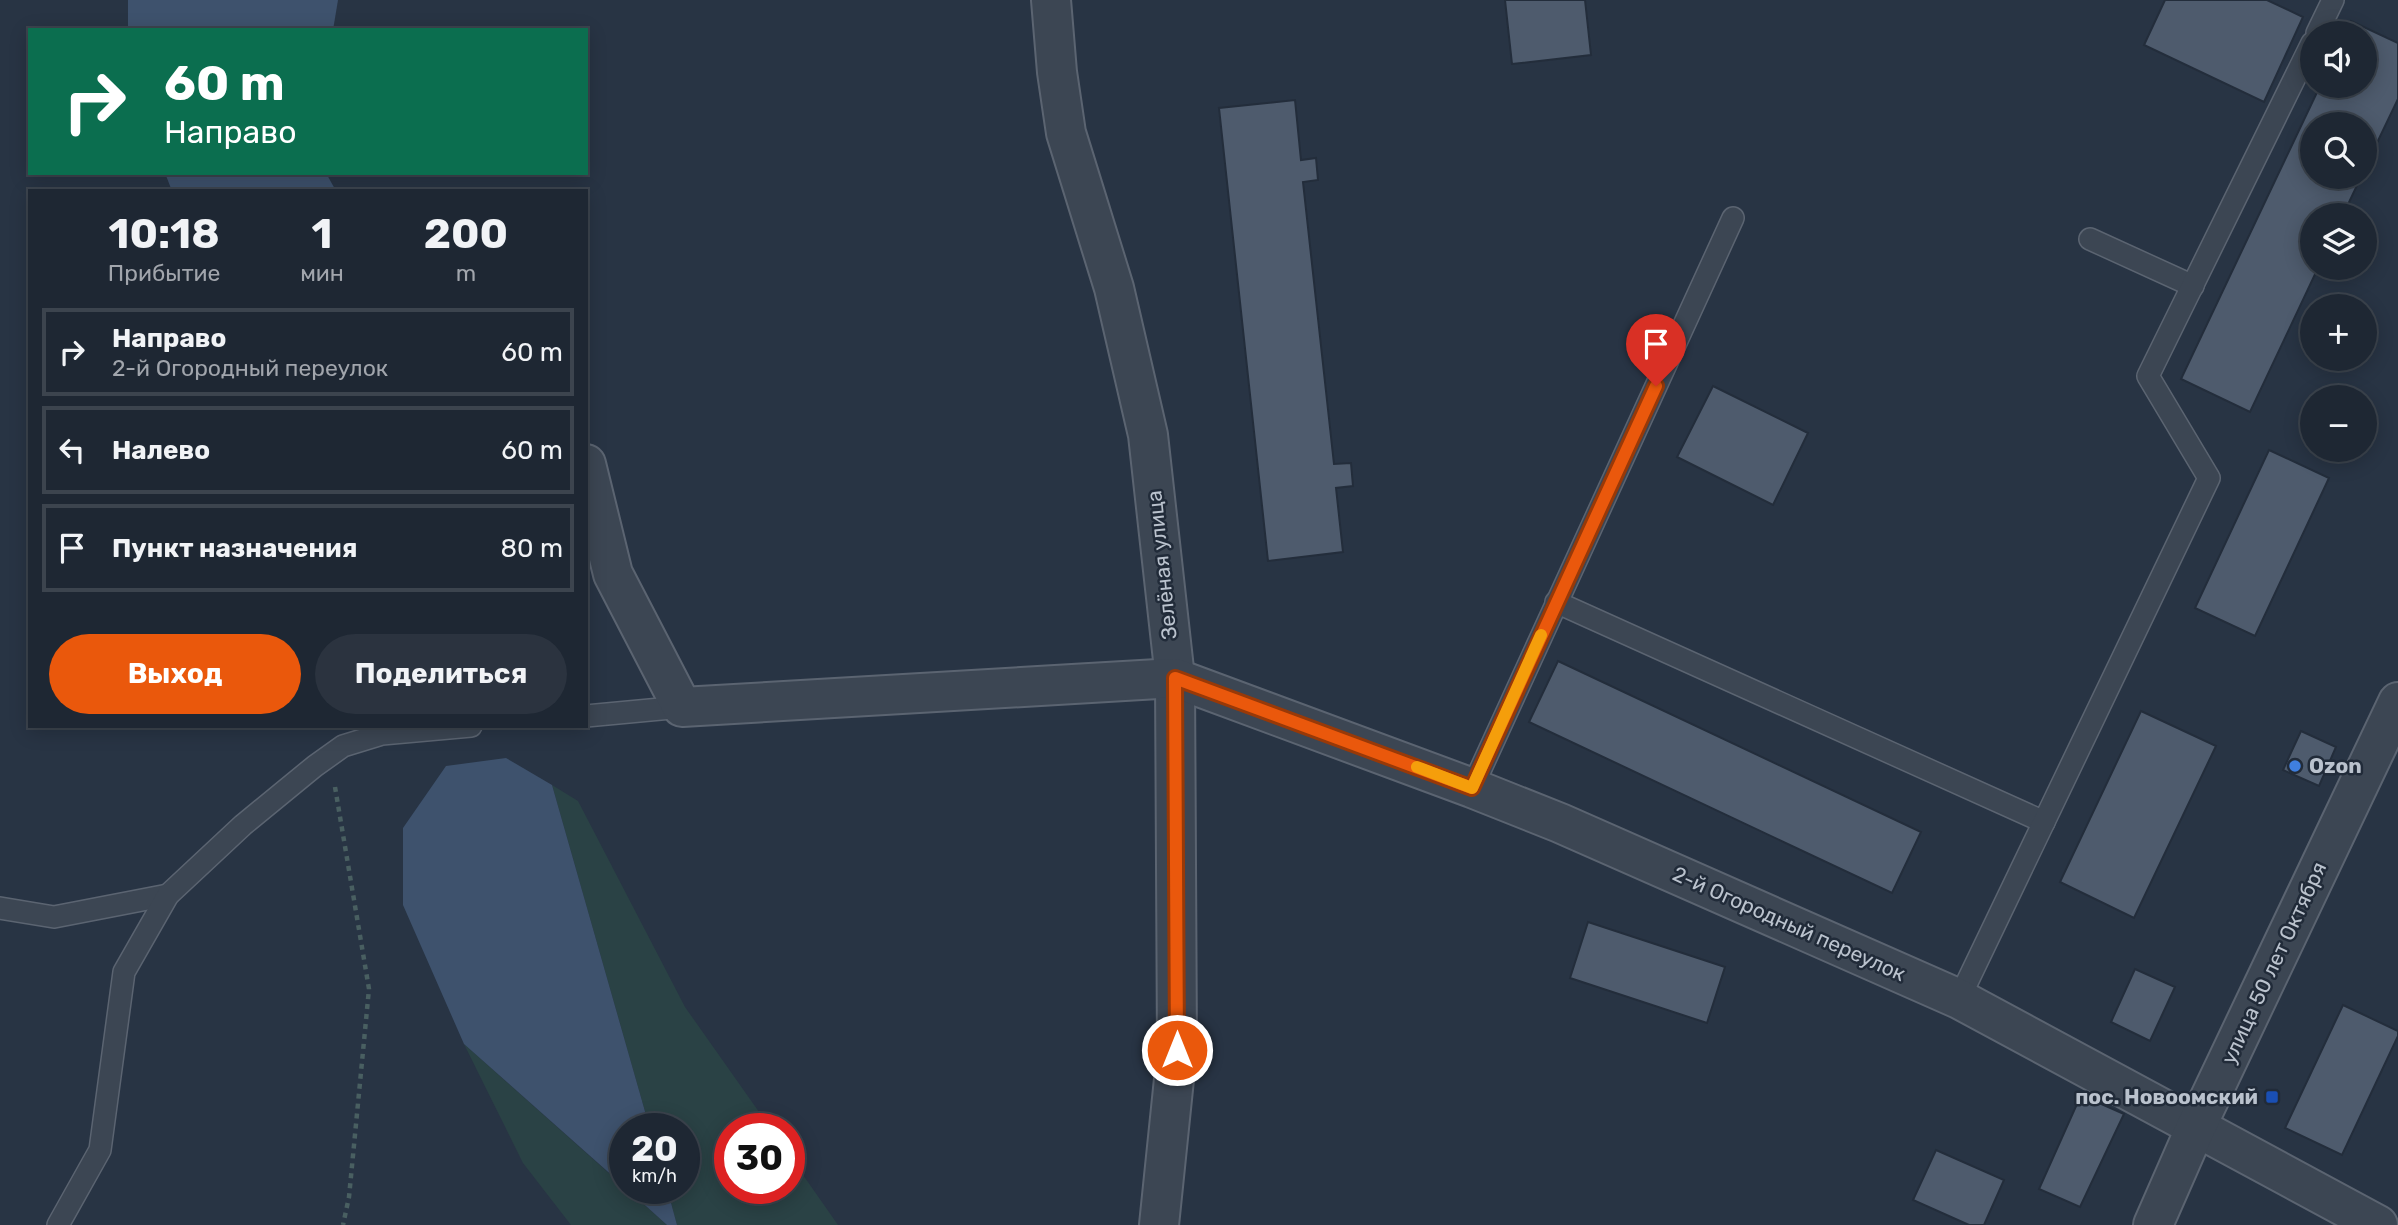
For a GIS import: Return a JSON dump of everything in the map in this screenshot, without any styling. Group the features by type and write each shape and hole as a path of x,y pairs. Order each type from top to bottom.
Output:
{"street":[{"name":"Зелёная улица","path":"1051,0 1057,72 1066,133 1114,288 1148,435 1175,678 1177,1050 1159,1225"},
{"path":"588,472 613,574 682,707 1175,678"},
{"name":"2-й Огородный переулок","path":"1175,678 1472,788 1560,824 1959,999 2378,1225"},
{"name":"улица 50 лет Октября","path":"2153,1225 2196,1127 2398,702"}],"lane":[{"path":"2323,21 2333,0"},
{"path":"1959,999 2209,478 2148,376 2300,68"},
{"path":"1472,788 1733,218"},
{"path":"2090,239 2193,286"},
{"path":"1556,602 2044,822"},
{"path":"588,716 682,707"},
{"path":"58,1225 100,1150 124,972 167,895 243,825 343,746 382,734 449,728"},
{"path":"0,908 54,917 167,895"}],"path":[{"path":"343,746 336,764 335,794 369,989 349,1197 343,1225"}],"green space":[{"path":"552,785 578,801 685,1007 760,1113 714,1113 714,1204 805,1204 805,1178 838,1225 677,1225 671,1204 700,1204 700,1113 645,1113"},
{"path":"464,1044 609,1173 609,1204 643,1204 667,1225 571,1225 523,1163"}],"water":[{"path":"128,0 338,0 333,28 128,28"},
{"path":"166,175 327,175 335,189 171,189"},
{"path":"506,758 552,785 645,1113 609,1113 609,1173 464,1044 403,905 403,828 446,766"},
{"path":"644,1204 671,1204 677,1225 667,1225"}],"building":[{"path":"1505,0 1585,0 1591,55 1512,64"},
{"path":"2165,0 2267,0 2303,17 2264,102 2144,45"},
{"path":"2377,33 2398,43 2398,99 2377,143 2377,112 2308,112 2314,98 2377,98"},
{"path":"1295,100 1301,160 1316,158 1318,180 1303,182 1334,464 1351,463 1353,486 1336,488 1343,552 1268,561 1219,108"},
{"path":"2300,128 2300,189 2355,189 2349,203 2300,203 2300,280 2312,280 2306,294 2300,294 2300,306 2250,412 2181,379"},
{"path":"1713,386 1808,433 1773,505 1677,457"},
{"path":"2269,450 2329,478 2255,636 2195,608"},
{"path":"1558,661 1921,832 1892,893 1529,722"},
{"path":"2141,711 2216,746 2134,918 2060,882"},
{"path":"2301,731 2336,747 2319,786 2283,770"},
{"path":"1588,922 1725,967 1707,1023 1570,978"},
{"path":"2135,969 2175,987 2150,1041 2111,1022"},
{"path":"2343,1005 2398,1031 2398,1036 2342,1155 2285,1128"},
{"path":"2081,1095 2124,1114 2080,1207 2039,1189"},
{"path":"1936,1150 2004,1180 1984,1225 1969,1225 1913,1200"}],"slow traffic":[{"path":"1417,767 1472,788 1541,635"}],"place":[{"name":"Ozon","path":"2295,766"},
{"name":"пос. Новоомский","path":"2272,1097"}],"route":[{"path":"1177,1050 1175,678 1472,788 1656,386"}]}
